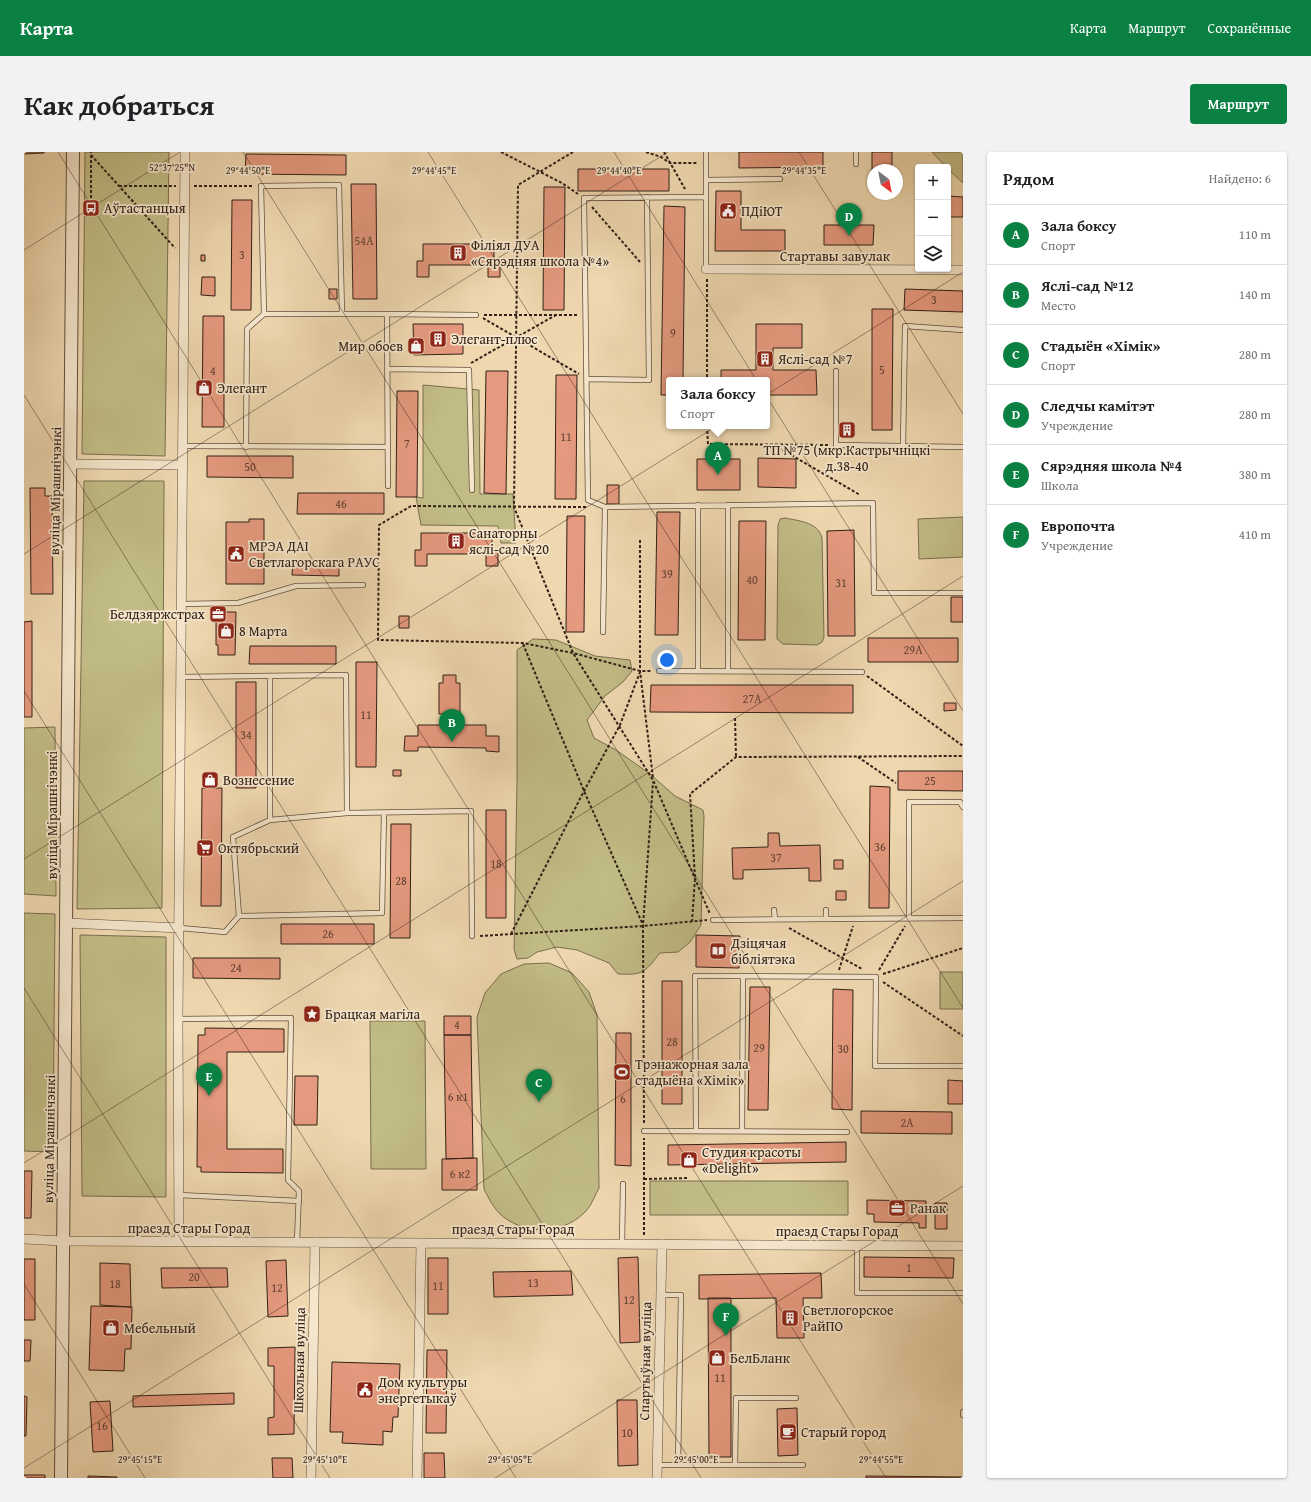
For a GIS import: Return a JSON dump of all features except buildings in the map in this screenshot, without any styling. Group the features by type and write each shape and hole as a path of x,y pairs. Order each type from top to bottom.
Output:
{"street":[{"name":"вуліца Мірашнічэнкі","path":"61,1478 73,152"},
{"path":"179,1242 178,1019 182,678 181,465 185,152"},
{"name":"Стартавы завулак","path":"706,269 963,270"},
{"path":"70,464 181,465"},
{"path":"66,923 180,928"},
{"name":"праезд Стары Горад","path":"24,1239 63,1241 179,1242 963,1246"},
{"name":"Школьная вуліца","path":"312,1478 315,1242"},
{"path":"417,1478 421,1243"},
{"name":"Спартыўная вуліца","path":"657,1478 662,1244"}],"lane":[{"path":"706,152 706,269"},
{"path":"856,152 856,164"},
{"path":"706,180 780,179"},
{"path":"264,314 261,186 340,185 342,314"},
{"path":"706,197 584,198 588,500 606,506 873,503 874,593 963,593"},
{"path":"587,379 649,380 647,198"},
{"path":"246,447 247,328 264,314 476,315"},
{"path":"387,314 388,486"},
{"path":"903,446 905,326 963,330"},
{"path":"388,369 469,370 472,490"},
{"path":"836,371 836,445 963,447"},
{"path":"182,446 387,447"},
{"path":"698,505 698,671"},
{"path":"728,505 728,671"},
{"path":"602,632 606,506"},
{"path":"181,604 238,604 296,586 363,585"},
{"path":"659,671 862,672"},
{"path":"182,678 346,675 347,813"},
{"path":"270,676 270,820"},
{"path":"909,919 909,802 960,802 963,807"},
{"path":"180,928 225,932 238,916 233,837 270,820 347,813 471,811 472,936"},
{"path":"238,916 382,913 384,812"},
{"path":"774,910 775,919"},
{"path":"826,910 826,919"},
{"path":"713,920 963,918"},
{"path":"696,1131 695,976 876,977 875,1066 963,1066"},
{"path":"742,1131 743,976"},
{"path":"178,1019 291,1018 288,1180 299,1191 297,1242"},
{"path":"644,1131 847,1132"},
{"path":"622,1184 622,1244"},
{"path":"179,1195 299,1201"},
{"path":"857,1245 858,1293 963,1293"},
{"path":"661,1295 681,1295 678,1465"},
{"path":"735,1465 736,1398 796,1398"},
{"path":"658,1465 803,1465"}],"path":[{"path":"472,936 643,926 713,920 653,780 620,725 573,653 514,507 518,184 573,152"},
{"path":"646,152 661,157 670,163 706,163"},
{"path":"664,152 689,197"},
{"path":"91,153 184,258"},
{"path":"91,153 91,208"},
{"path":"706,269 707,377"},
{"path":"476,315 586,315"},
{"path":"476,315 587,379"},
{"path":"458,370 556,315"},
{"path":"708,429 708,444 836,445"},
{"path":"773,444 873,503"},
{"path":"593,507 411,506 379,526 378,640 523,644 573,653 640,671 659,671"},
{"path":"640,540 640,671 653,780 643,926 644,1244"},
{"path":"523,644 584,791 643,926"},
{"path":"511,934 584,791 620,725 640,671"},
{"path":"862,672 963,746"},
{"path":"735,718 736,757"},
{"path":"857,756 896,783"},
{"path":"692,922 695,878 690,794 736,757 963,756"},
{"path":"775,919 876,977 963,1036"},
{"path":"836,976 855,919"},
{"path":"876,977 909,919"},
{"path":"876,977 963,948"},
{"path":"644,1179 688,1178"}],"shaded area":[{"path":"85,152 169,152 165,456 82,454"},
{"path":"932,152 963,152 963,183 951,172 951,164 943,164"},
{"path":"423,385 479,390 480,494 513,494 516,543 501,543 498,526 421,525 416,497 423,498"},
{"path":"84,481 164,481 162,908 77,909"},
{"path":"963,517 963,557 919,559 918,519"},
{"path":"785,518 802,521 812,525 820,533 822,538 824,637 822,642 817,645 783,644 777,639 778,525 780,519"},
{"path":"533,639 556,640 595,656 630,660 632,671 623,682 605,696 587,720 594,738 616,750 650,774 675,796 703,810 701,925 690,942 678,952 660,953 647,969 638,973 618,974 609,963 577,950 557,947 537,952 528,958 517,959 514,949 517,781 517,650"},
{"path":"55,727 56,896 24,894 24,728"},
{"path":"24,913 55,914 53,1152 24,1151"},
{"path":"80,935 166,937 166,1197 82,1196"},
{"path":"549,963 572,973 589,992 597,1015 599,1188 589,1208 579,1217 560,1227 539,1230 518,1225 508,1220 500,1214 484,1189 477,1017 485,993 501,974 524,964"},
{"path":"940,972 963,972 963,1009 940,1009"},
{"path":"370,1021 425,1021 426,1169 371,1169"},
{"path":"650,1181 848,1181 848,1215 650,1215"}],"place":[{"name":"Аўтастанцыя","path":"91,208"},
{"name":"ПДіЮТ","path":"728,211"},
{"name":"Следчы камітэт","path":"849,236"},
{"name":"Філіял ДУА «Сярэдняя школа №4»","path":"458,253"},
{"name":"Элегант-плюс","path":"438,339"},
{"name":"Мир обоев","path":"416,346"},
{"name":"Яслі-сад №7","path":"765,359"},
{"name":"Элегант","path":"204,388"},
{"name":"ТП №75 (мкр.Кастрычніцкі д.38-40","path":"847,430"},
{"name":"Зала боксу","path":"718,475"},
{"name":"Санаторны яслі-сад №20","path":"456,541"},
{"name":"МРЭА ДАІ Светлагорскага РАУС","path":"236,554"},
{"name":"Белдзяржстрах","path":"218,614"},
{"name":"8 Марта","path":"226,631"},
{"name":"Яслі-сад №12","path":"452,742"},
{"name":"Вознесение","path":"210,780"},
{"name":"Октябрьский","path":"205,848"},
{"name":"Дзіцячая бібліятэка","path":"718,951"},
{"name":"Брацкая магіла","path":"312,1014"},
{"name":"Трэнажорная зала стадыёна «Хімік»","path":"622,1072"},
{"name":"Сярэдняя школа №4","path":"209,1096"},
{"name":"Стадыён «Хімік»","path":"539,1102"},
{"name":"Студия красоты «Delight»","path":"689,1160"},
{"name":"Ранак","path":"897,1208"},
{"name":"Светлогорское РайПО","path":"790,1318"},
{"name":"Мебельный","path":"111,1328"},
{"name":"Европочта","path":"726,1336"},
{"name":"БелБланк","path":"717,1358"},
{"name":"Дом культуры энергетыкаў","path":"365,1390"},
{"name":"Старый город","path":"788,1432"}]}
